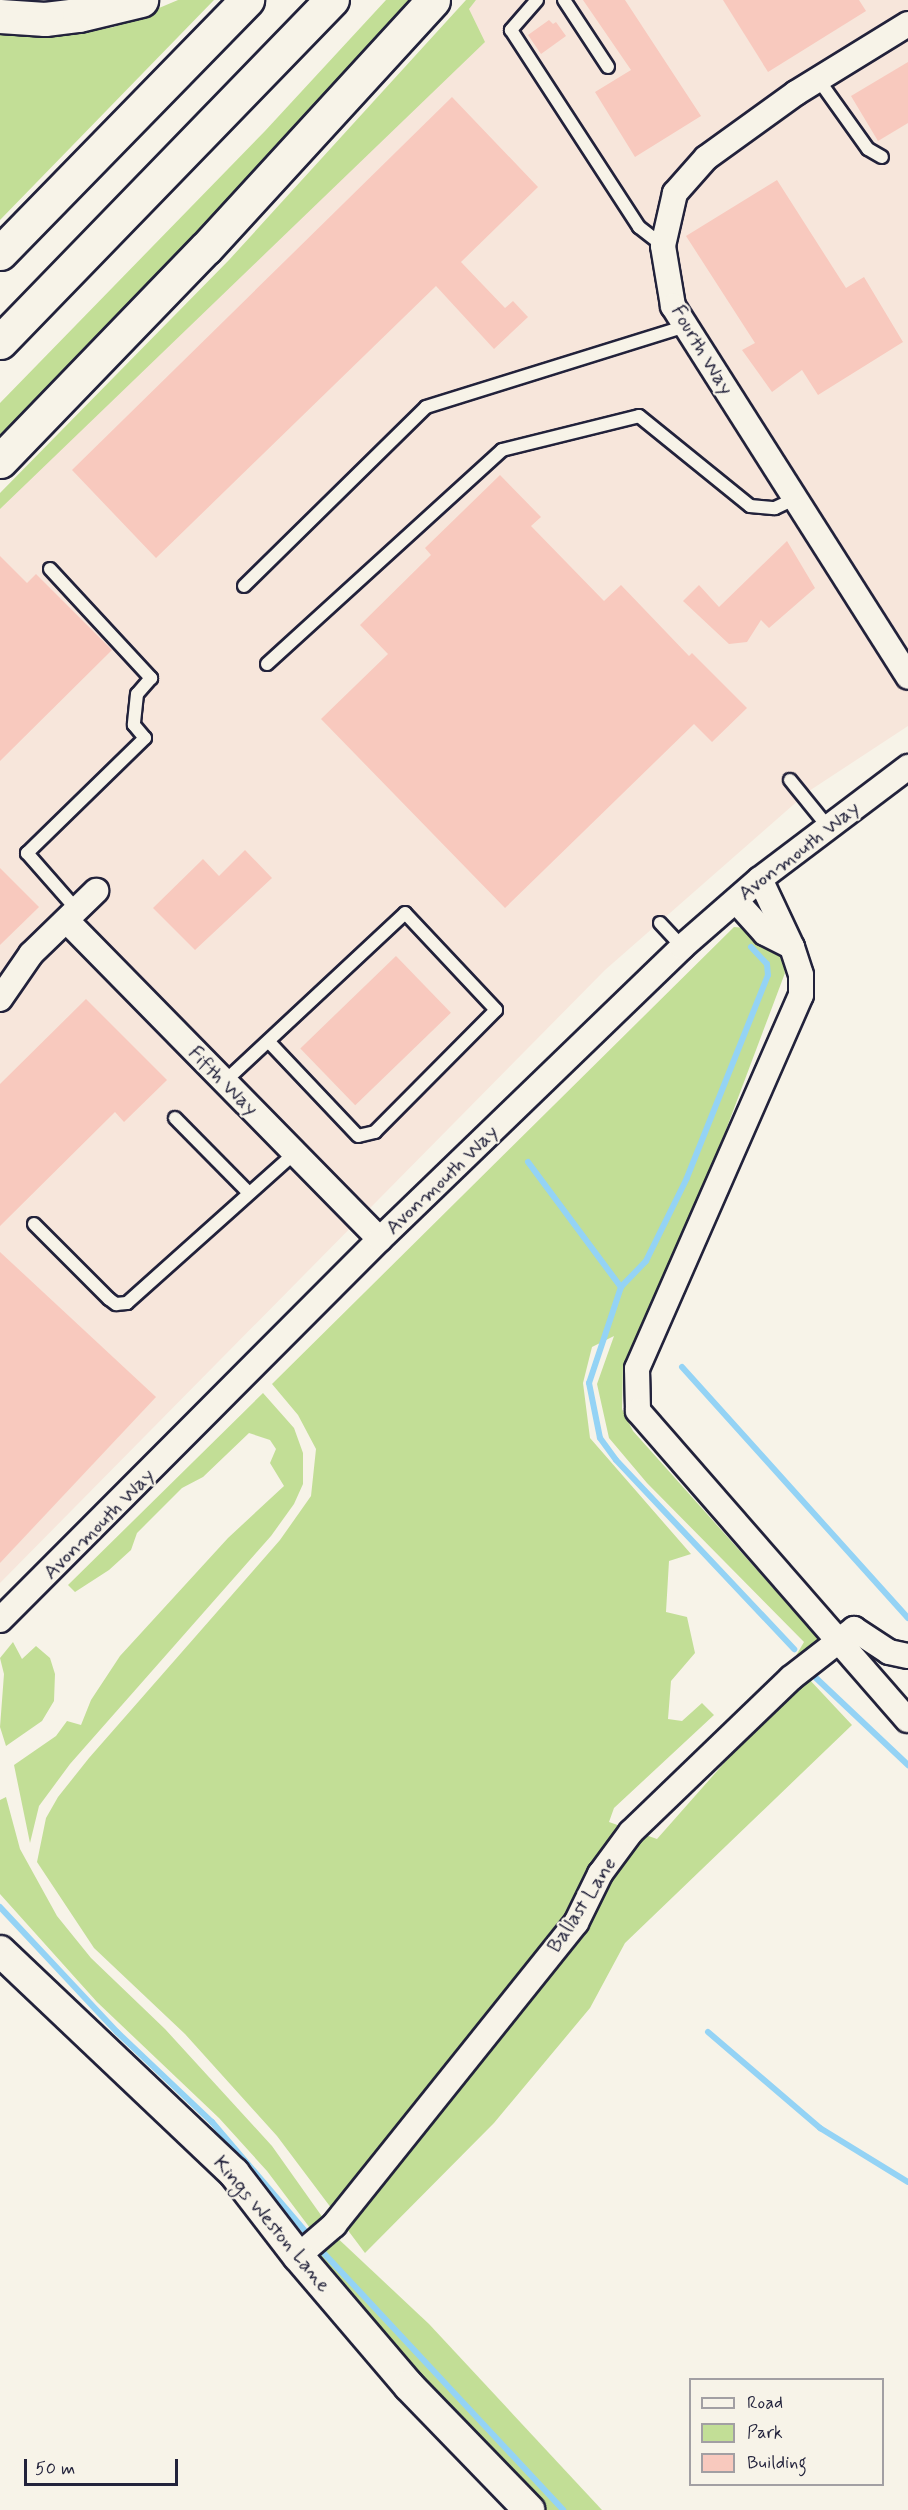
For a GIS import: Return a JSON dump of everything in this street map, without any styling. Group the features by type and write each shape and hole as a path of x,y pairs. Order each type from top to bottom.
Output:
{"highway":[{"path":"0,16 68,16 108,11 141,0"},
{"path":"0,253 247,0"},
{"path":"0,342 50,294 332,0"},
{"path":"0,461 198,256 433,0"},
{"path":"0,352 50,294"}],"street":[{"name":"Fourth Way","path":"908,24 818,79 706,158 688,175 675,193 663,246 673,306 908,677"},
{"name":"Avonmouth Way","path":"0,1620 380,1239 682,947 760,879 908,767"},
{"path":"760,879 792,947 801,975 801,995 637,1369 635,1389 638,1411 653,1431 908,1720"},
{"path":"0,999 31,954 96,891"},
{"path":"736,901 765,933 792,947"},
{"name":"Fifth Way","path":"72,916 224,1083 296,1152 380,1239"},
{"name":"Ballast Lane","path":"298,2256 334,2225 576,1923 600,1874 632,1832 790,1678 839,1643 854,1629 889,1652 908,1656"},
{"name":"Kings Weston Lane","path":"0,1951 234,2173 298,2256 409,2386 529,2510"}],"lane":[{"path":"537,0 511,30 639,227 663,246"},
{"path":"564,0 608,67"},
{"path":"818,79 868,149 882,157"},
{"path":"244,586 426,406 686,326"},
{"path":"267,664 502,450 639,416 750,506 775,508 794,499"},
{"path":"50,569 151,678 137,694 134,725 145,738 27,854 72,916"},
{"path":"790,780 828,827"},
{"path":"224,1083 405,913 496,1010 375,1132 358,1136 269,1042"},
{"path":"660,923 682,947"},
{"path":"175,1118 249,1193"},
{"path":"34,1224 109,1299 122,1304 296,1152"}],"shaded area":[{"path":"476,0 908,0 908,726 809,791 605,970 0,1583 0,509"}],"green space":[{"path":"178,0 214,0 0,220 0,32 70,34 114,27"},
{"path":"386,0 412,0 199,236 0,439 0,403 265,131"},
{"path":"466,0 476,0 469,9 485,42 0,509 0,493 229,260"},
{"path":"734,927 746,928 759,937 772,953 776,949 782,958 785,973 712,1167 623,1365 622,1409 633,1431 823,1644 798,1662 794,1659 804,1642 647,1483 609,1438 597,1384 614,1336 592,1347 583,1383 590,1438 691,1554 669,1561 666,1612 687,1617 695,1653 671,1681 668,1719 682,1721 702,1703 714,1715 614,1808 609,1822 657,1839 786,1693 808,1678 852,1725 625,1943 590,2008 494,2123 365,2253 277,2136 185,2034 94,1948 37,1862 46,1818 58,1797 89,1758 280,1540 311,1496 316,1449 298,1415 272,1384"},
{"path":"263,1393 294,1428 303,1453 303,1484 294,1504 271,1536 70,1764 39,1806 30,1843 14,1765 56,1736 67,1721 81,1725 91,1700 120,1656 228,1538 284,1486 270,1463 276,1449 270,1440 249,1433 203,1477 182,1488 137,1533 131,1550 109,1570 75,1592 68,1585"},
{"path":"13,1642 22,1659 36,1646 50,1658 55,1674 54,1701 42,1721 6,1746 0,1727 4,1674 0,1658"},
{"path":"6,1797 20,1849 57,1916 91,1958 165,2029 272,2146 328,2225 316,2236 267,2171 219,2118 97,2002 0,1894 0,1800"},
{"path":"331,2232 429,2324 602,2510 541,2510 423,2388 312,2252"}],"building":[{"path":"583,0 625,0 701,116 635,157 595,92 631,70"},
{"path":"723,0 859,0 866,11 768,72"},
{"path":"549,20 553,24 556,22 566,36 541,54 528,35"},
{"path":"908,62 908,123 878,141 851,96"},
{"path":"452,97 538,187 461,262 505,308 513,301 528,317 494,349 436,286 156,558 72,470"},
{"path":"777,180 846,288 864,277 903,342 818,395 802,370 772,392 742,350 755,343 686,236"},
{"path":"500,475 541,517 531,526 604,601 621,585 689,656 692,653 747,708 712,742 694,724 505,908 321,719 388,654 360,625 431,555 425,548"},
{"path":"787,541 815,588 769,628 761,620 747,642 729,644 683,601 699,585 719,607"},
{"path":"0,556 27,583 36,574 112,650 0,761"},
{"path":"245,850 272,878 195,950 153,908 203,859 219,876"},
{"path":"0,868 39,907 0,945"},
{"path":"396,956 451,1013 355,1105 300,1048"},
{"path":"86,999 167,1080 124,1122 115,1112 0,1226 0,1084"},
{"path":"0,1252 156,1397 0,1563"}],"waterway":[{"path":"751,947 767,964 768,975 687,1178 646,1261 621,1287 589,1383 600,1438 616,1460 794,1649"},
{"path":"528,1162 621,1287"},
{"path":"682,1367 908,1618"},
{"path":"816,1678 908,1765"},
{"path":"0,1907 117,2032 212,2122 311,2238"},
{"path":"708,2032 820,2128 908,2182"},
{"path":"319,2248 563,2510"}]}
